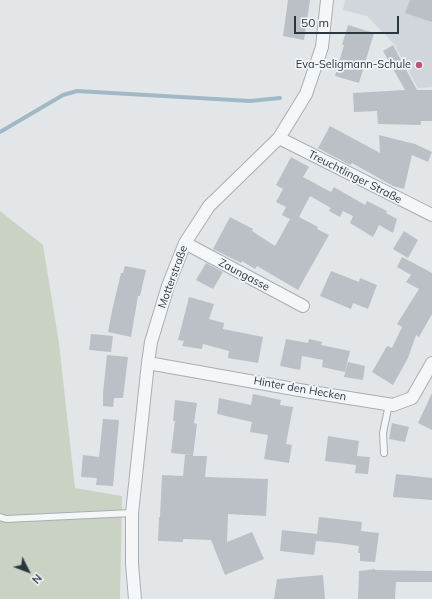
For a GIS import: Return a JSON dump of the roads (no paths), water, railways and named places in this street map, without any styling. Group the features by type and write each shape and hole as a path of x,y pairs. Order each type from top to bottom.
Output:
{"street":[{"name":"Motterstraße","path":"135,599 132,564 132,513 151,342 168,286 185,243 209,206 279,138 306,94 322,47 327,0"},
{"name":"Treuchtlinger Straße","path":"279,138 432,216"},
{"name":"Zaungasse","path":"185,243 303,306"},
{"name":"Hinter den Hecken","path":"148,363 304,391 393,405 412,398 432,363"}],"lane":[{"path":"384,453 383,433 389,404"},
{"path":"0,517 6,519 132,513"}],"waterway":[{"path":"0,132 63,95 77,91 250,101 280,98"}],"place":[{"name":"Eva-Seligmann-Schule","path":"419,65"}]}
